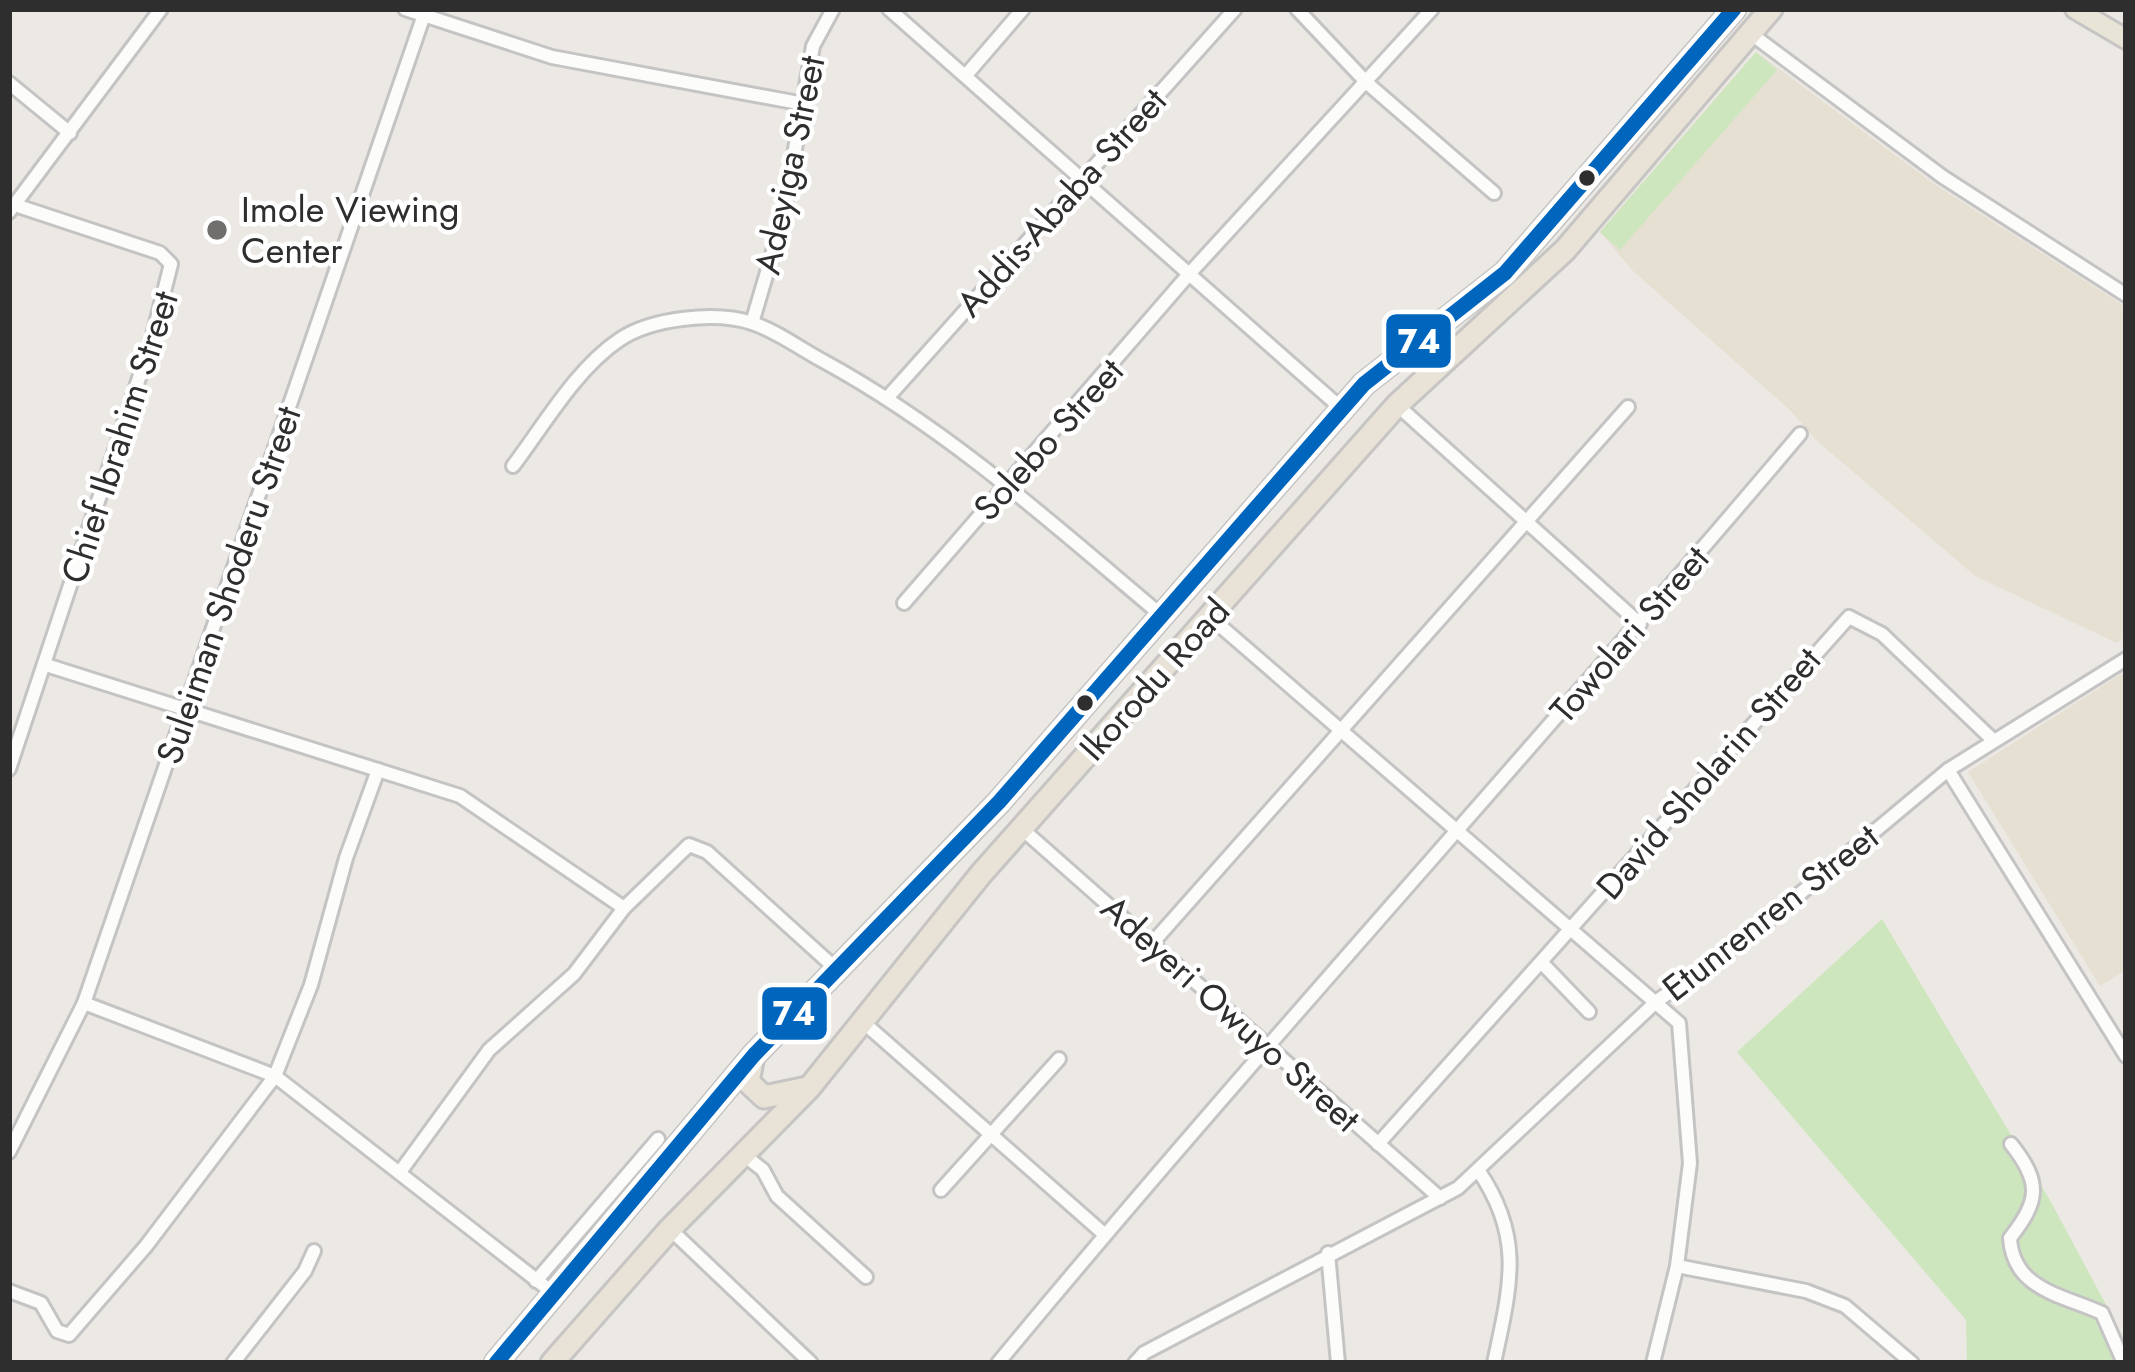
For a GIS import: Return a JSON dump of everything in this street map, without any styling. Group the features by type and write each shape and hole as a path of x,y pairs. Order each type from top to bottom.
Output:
{"highway":[{"name":"Ikorodu Road","path":"496,1363 557,1297 754,1055 834,967 999,802 1342,409 1395,355 1456,315 1505,273 1734,9"},
{"name":"Ikorodu Road","path":"552,1363 670,1229 809,1088 1021,828 1396,405 1565,250 1771,9"},
{"path":"754,1055 748,1082 764,1097 809,1088"}],"main road":[{"path":"2075,9 2126,39"},
{"path":"2097,9 2126,26"}],"street":[{"path":"12,208 161,9"},
{"path":"405,9 552,57 804,104"},
{"name":"Adeyiga Street","path":"752,323 783,218 813,46 832,9"},
{"path":"889,9 1342,409"},
{"path":"968,74 1023,9"},
{"name":"Addis-Ababa Street","path":"889,397 1235,9"},
{"path":"1297,9 1367,83 1493,193"},
{"name":"Solebo Street","path":"904,603 1132,346 1190,273 1432,9"},
{"name":"Suleiman Shoderu Street","path":"9,1152 84,1003 425,13"},
{"path":"1750,33 1943,177 2126,295"},
{"path":"9,83 70,133"},
{"name":"Chief Ibrahim Street","path":"9,769 171,263 160,253 12,208"},
{"path":"513,466 598,357 620,339 647,326 691,321 752,323 889,397 1006,485 1161,615"},
{"path":"1396,405 1640,624"},
{"path":"1154,941 1529,524 1628,407"},
{"name":"Towolari Street","path":"998,1363 1267,1044 1640,624 1800,434"},
{"path":"1210,617 1679,1023 1690,1163 1677,1266 1654,1363"},
{"name":"David Sholarin Street","path":"1378,1144 1849,617 1882,634 1993,740"},
{"name":"Etunrenren Street","path":"1135,1363 1328,1253 1440,1198 1478,1170 1657,1001 1748,938 1948,770 2126,659"},
{"path":"46,665 460,796 624,908"},
{"path":"9,1291 41,1304 61,1335 69,1335 146,1246 274,1076 311,985 346,858 378,770"},
{"path":"1948,770 2126,1056"},
{"name":"Adeyeri Owuyo Street","path":"1021,828 1440,1198"},
{"path":"400,1172 489,1050 574,974 624,908 688,844 697,846 834,967"},
{"path":"1542,963 1589,1012"},
{"path":"84,1003 274,1076 557,1297"},
{"path":"863,1022 1105,1234"},
{"path":"941,1190 1059,1059"},
{"path":"536,1281 658,1138"},
{"path":"2012,1144 2033,1179 2032,1212 2010,1238 2024,1277 2038,1288 2102,1313 2124,1363"},
{"path":"744,1155 763,1170 777,1196 866,1276"},
{"path":"1478,1170 1497,1198 1514,1270 1494,1363"},
{"path":"670,1229 795,1358 811,1363"},
{"path":"233,1363 305,1271 314,1251"},
{"path":"1328,1253 1338,1363"},
{"path":"1677,1266 1806,1291 1845,1306 1912,1363"}],"shaded area":[{"path":"1756,52 1937,186 2126,307 2126,637 2117,643 1975,576 1816,440 1791,411 1633,271 1600,232"},
{"path":"2126,671 2126,970 2100,986 1968,772"}],"green space":[{"path":"1756,52 1777,70 1620,250 1600,232"},
{"path":"1882,919 2051,1202 2126,1342 2126,1363 1967,1363 1966,1320 1737,1052"}],"transit line":[{"name":"74","path":"496,1363 754,1055 999,802 1364,384 1505,273 1734,9"}],"place":[{"name":"Imole Viewing Center","path":"217,230"}]}
